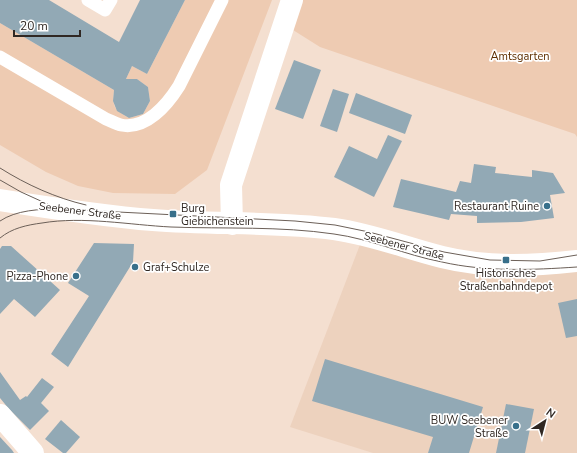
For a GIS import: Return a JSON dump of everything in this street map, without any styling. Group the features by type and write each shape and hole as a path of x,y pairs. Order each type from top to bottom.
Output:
{"street":[{"path":"232,224 231,185 292,0"},
{"name":"Seebener Straße","path":"0,200 66,210 153,220 294,225 335,229 367,236 443,257 490,264 540,265 577,260"},
{"path":"0,415 32,453"}],"lane":[{"path":"88,0 105,10 111,0"},
{"path":"0,57 106,119 120,125 132,125 145,121 159,111 170,99 179,86 222,0"}],"shaded area":[{"path":"361,242 577,268 577,453 373,453 290,427"}],"green space":[{"path":"185,0 272,0 207,170 175,194 113,193 78,186 46,172 0,145 0,23 114,90 113,100 115,107 120,113 129,118 143,114 150,101 148,87 137,79 126,79 132,66 147,74"},
{"name":"Amtsgarten","path":"302,0 577,0 577,137 575,134 320,47 293,30"}],"building":[{"path":"0,0 49,0 119,42 140,0 185,0 147,74 132,66 126,79 137,79 148,87 150,101 143,114 129,118 117,111 113,101 114,90 0,23"},
{"path":"294,60 321,70 303,119 275,109"},
{"path":"333,89 349,94 337,132 320,126"},
{"path":"356,93 412,115 405,134 349,113"},
{"path":"388,135 402,141 374,197 334,177 349,146 377,159"},
{"path":"474,164 496,167 495,173 532,177 532,170 553,173 565,193 550,195 554,218 521,222 477,223 477,216 451,214 449,220 393,207 401,179 456,192 460,181 471,183"},
{"path":"94,243 134,244 133,262 68,367 51,354 89,296 68,283"},
{"path":"2,246 11,246 60,290 35,317 14,299 0,314 0,249"},
{"path":"577,299 577,336 566,338 558,303"},
{"path":"325,359 483,407 469,453 428,453 433,437 312,401"},
{"path":"0,372 20,400 26,396 27,397 42,378 54,387 41,403 49,411 30,430 0,398"},
{"name":"BUW Seebener Straße","path":"506,404 534,409 525,453 496,453"},
{"path":"61,420 80,437 66,453 63,453 45,439"},
{"path":"0,437 12,450 14,453 0,453"}],"tram line":[{"path":"0,168 42,190 64,199 86,205"},
{"path":"0,180 21,192 54,207"},
{"path":"0,221 6,217 21,212 59,209 295,221 335,225 369,232 444,252 490,260 540,261 577,255"},
{"path":"0,238 15,229 25,226 74,220 171,227 252,228 314,231 348,236 428,259 459,265 492,269 577,267"}],"place":[{"name":"Restaurant Ruine","path":"547,206"},
{"name":"Burg Giebichenstein","path":"173,214"},
{"name":"Historisches Straßenbahndepot","path":"506,260"},
{"name":"Graf+Schulze","path":"135,267"},
{"name":"Pizza-Phone","path":"76,276"},
{"name":"BUW Seebener Straße","path":"516,426"}]}
